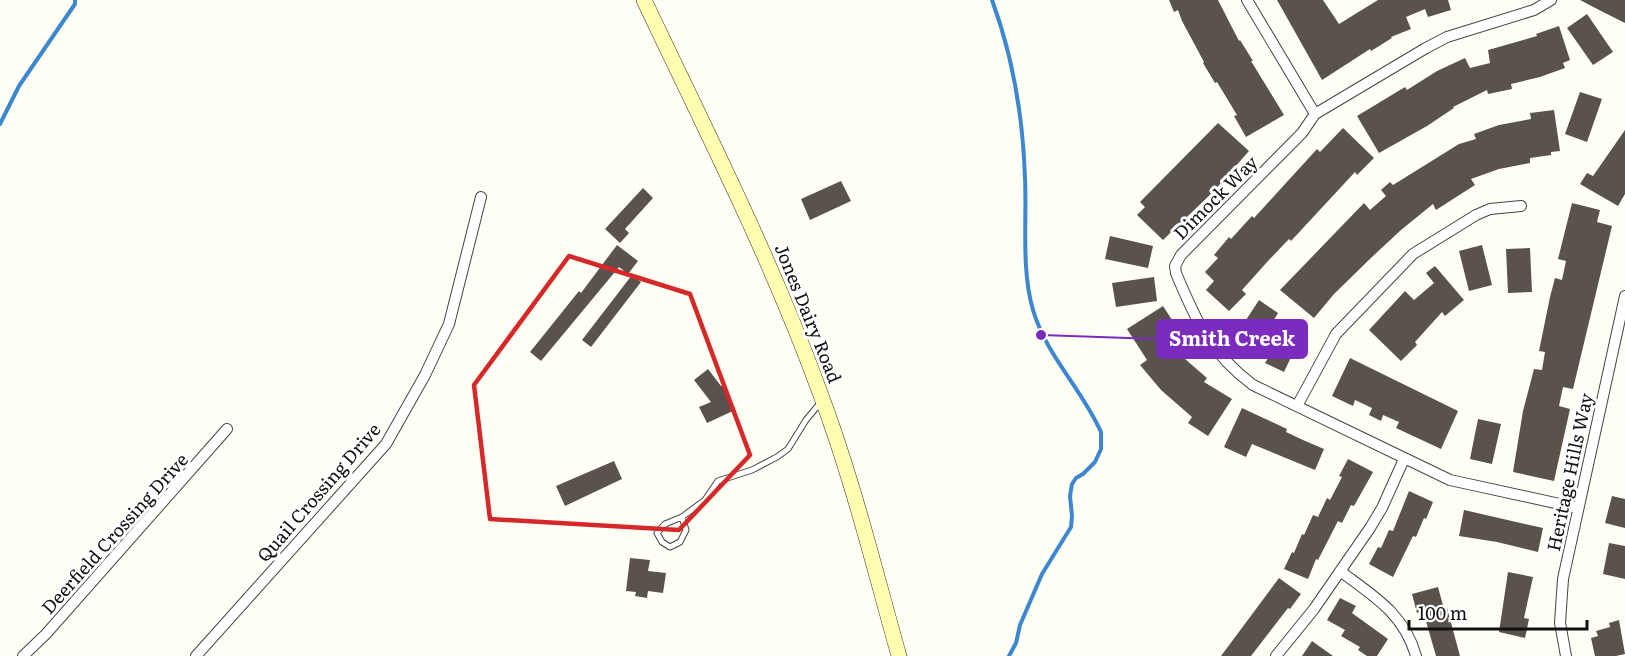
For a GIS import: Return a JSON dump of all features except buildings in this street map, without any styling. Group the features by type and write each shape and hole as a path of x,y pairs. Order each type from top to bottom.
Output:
{"street":[{"name":"Jones Dairy Road","path":"644,0 752,228 788,310 823,399 845,461 899,656"},
{"path":"1247,0 1315,114"},
{"name":"Dimock Way","path":"1551,0 1534,10 1448,37 1315,114 1302,133 1181,255 1175,266 1193,314 1202,330 1236,372 1253,385 1450,480 1578,508"},
{"name":"Quail Crossing Drive","path":"196,656 386,444 425,375 449,324 481,197"},
{"path":"1297,406 1326,348 1336,334 1413,254 1476,215 1490,209 1521,207"},
{"name":"Heritage Hills Way","path":"1566,656 1560,623 1563,579 1625,296"},
{"name":"Deerfield Crossing Drive","path":"23,656 46,634 227,429"},
{"path":"1276,656 1314,609 1382,508 1404,459"},
{"path":"1340,571 1385,604 1397,616 1413,644 1416,656"}],"lane":[{"path":"682,517 686,530 680,542 670,547 662,542 657,533 665,524 682,517 705,500 718,481 752,470 788,449 806,420 823,399"}],"highlighted area":[{"path":"569,256 690,294 750,455 679,530 490,519 474,385"}],"waterway":[{"path":"0,124 19,86 75,4 75,0"},
{"path":"992,0 1006,43 1016,88 1022,132 1027,278 1033,310 1046,342 1101,432 1101,449 1095,462 1072,484 1071,527 1042,574 1009,656"}],"place":[{"name":"Smith Creek","path":"1041,335"}]}
